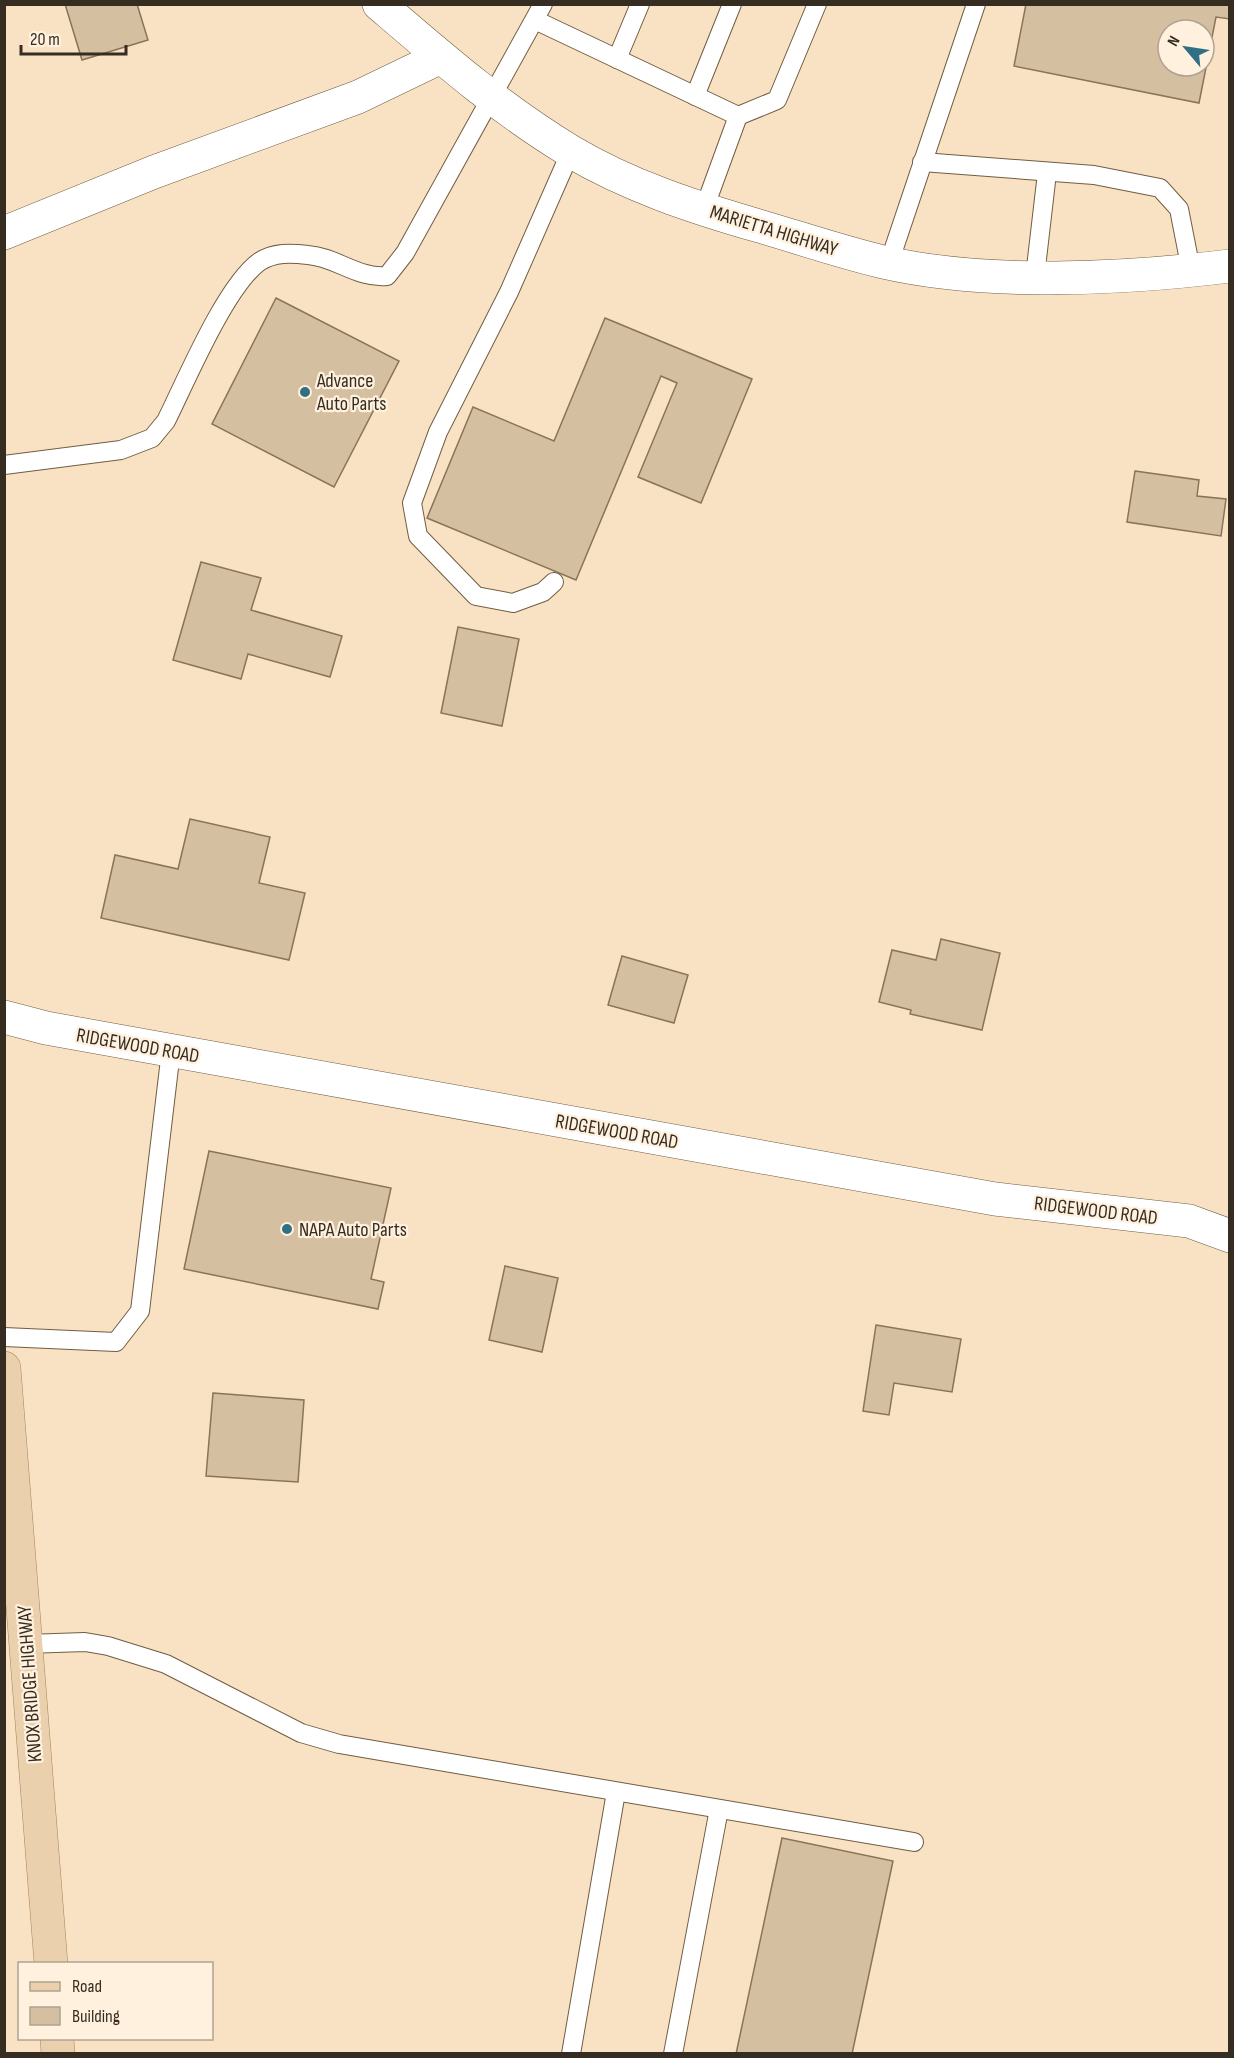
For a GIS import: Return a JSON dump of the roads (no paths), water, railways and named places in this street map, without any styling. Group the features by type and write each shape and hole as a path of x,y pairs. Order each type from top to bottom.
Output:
{"main road":[{"name":"KNOX BRIDGE HIGHWAY","path":"4,1368 51,1962"}],"street":[{"name":"MARIETTA HIGHWAY","path":"379,4 491,100 571,151 633,184 704,209 889,263 969,275 1090,277 1230,266"},
{"path":"4,233 154,172 358,97 441,57"},
{"name":"RIDGEWOOD ROAD","path":"4,1017 46,1028 171,1051 995,1199 1189,1221 1230,1236"}],"lane":[{"path":"617,59 639,4"},
{"path":"695,96 732,4"},
{"path":"4,465 121,450 152,438 166,421 229,296 259,262 282,253 311,255 336,262 362,275 387,276 405,254 539,12 617,59 738,116 777,100 817,4"},
{"path":"889,263 976,4"},
{"path":"704,209 738,116"},
{"path":"554,582 543,592 513,603 476,596 418,536 412,503 438,432 510,292 571,151"},
{"path":"922,162 1094,175 1160,188 1179,208 1191,270"},
{"path":"1035,276 1047,173"},
{"path":"4,1337 116,1342 140,1311 171,1051"},
{"path":"26,1644 85,1642 108,1646 166,1664 301,1733 339,1744 914,1842"},
{"path":"572,2054 616,1792"},
{"path":"674,2054 719,1809"}],"place":[{"name":"Advance Auto Parts","path":"305,392"},
{"name":"NAPA Auto Parts","path":"287,1229"}]}
